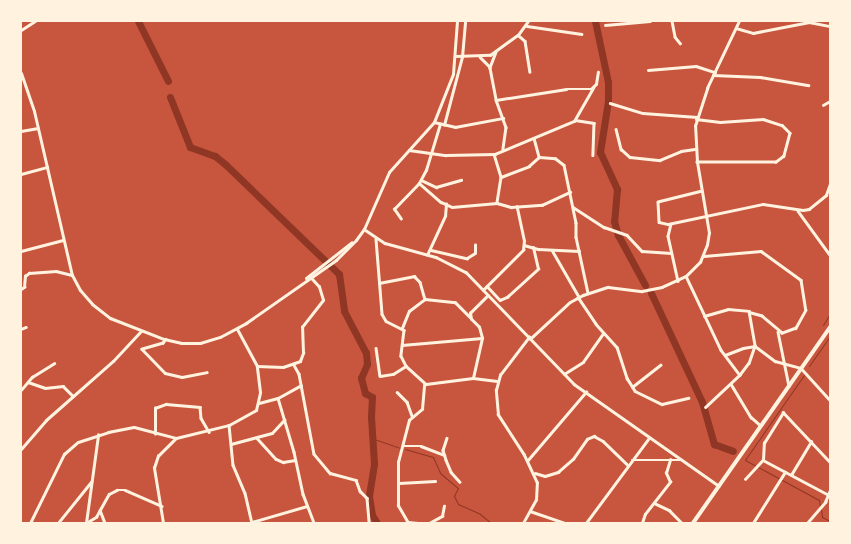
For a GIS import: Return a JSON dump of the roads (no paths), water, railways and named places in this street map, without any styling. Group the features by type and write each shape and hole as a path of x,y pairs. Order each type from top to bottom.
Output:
{"highway":[{"path":"693,523 830,327"}],"street":[{"path":"21,30 35,21"},
{"path":"299,285 320,268 336,260 356,240 364,229 384,180 434,122 447,95 455,56 457,21"},
{"path":"444,125 445,114 457,83 462,57 465,21"},
{"path":"455,56 479,57 496,52 518,35 527,26 528,21"},
{"path":"605,25 650,21"},
{"path":"672,21 675,37 680,43"},
{"path":"523,523 537,496 534,473 498,415 496,399 497,381 529,338 578,297 608,287 648,290 678,281 686,276 704,256 708,240 706,216 697,162 696,118 715,72 739,21"},
{"path":"736,28 753,33 809,22 830,26"},
{"path":"527,26 581,34"},
{"path":"518,35 525,41 530,72"},
{"path":"496,52 490,68 496,100 503,118 506,135 503,150"},
{"path":"479,57 490,68"},
{"path":"648,70 696,66 715,72"},
{"path":"575,120 593,88 598,72"},
{"path":"21,73 38,128 72,275 80,290 96,308 110,318 141,331 166,339 200,343 220,337 237,329 299,285 356,240"},
{"path":"714,75 760,77 808,85"},
{"path":"496,100 593,88"},
{"path":"823,105 830,101"},
{"path":"610,103 643,113 696,118 716,122 763,119 782,125 790,133 784,156 776,162 697,162"},
{"path":"434,122 455,127 503,118"},
{"path":"409,150 431,154 472,156 494,154 575,120 594,123 593,155"},
{"path":"401,219 394,213 394,209 420,181 431,154 440,124"},
{"path":"21,131 38,128"},
{"path":"616,129 621,148 632,157 660,160 681,151 696,149"},
{"path":"534,138 539,157"},
{"path":"494,154 501,177 497,203"},
{"path":"501,177 529,166 539,157 555,158 563,162 573,207 579,251 588,293"},
{"path":"21,174 47,167"},
{"path":"420,181 436,187 461,180"},
{"path":"420,181 446,204 469,207 497,203 517,207 548,204 570,192"},
{"path":"702,191 658,202 659,222 671,224 763,204 798,211 809,209 826,195 830,184"},
{"path":"427,254 431,250 439,224 445,216 446,204"},
{"path":"483,290 518,255 524,245 517,207"},
{"path":"573,207 604,227 627,235 642,251 671,253"},
{"path":"798,211 830,255"},
{"path":"671,224 668,236 678,281"},
{"path":"364,229 376,239 455,264 466,272 564,374 649,438 719,486"},
{"path":"376,239 383,318 402,328"},
{"path":"21,251 63,240"},
{"path":"431,250 467,258 475,253 475,245"},
{"path":"524,245 552,250 579,251"},
{"path":"487,286 500,300 507,298 538,269 534,248"},
{"path":"552,250 578,297 603,332 617,347 632,386 644,397 662,404 688,398"},
{"path":"704,256 762,251 797,276 803,285 806,310 796,328 786,333 778,331"},
{"path":"21,289 24,287 25,276 29,273 56,271 72,275"},
{"path":"379,283 414,276 420,282 425,299"},
{"path":"686,276 704,316 725,355 740,375"},
{"path":"257,366 294,365 300,361 303,353 303,324 323,300 319,287 310,277"},
{"path":"470,317 472,310 488,295"},
{"path":"418,523 408,523 398,506 398,462 404,446 408,423 412,416 422,409 424,384 406,366 402,358 404,334 402,328 409,311 425,299 455,302 480,327 482,338 473,378"},
{"path":"704,316 728,308 744,308 751,313 769,320 778,331 789,386"},
{"path":"706,407 740,375 749,363 755,346 751,313"},
{"path":"21,329 26,327"},
{"path":"30,523 64,454 78,442 98,435 134,427 155,434 176,438 209,432 230,425 253,412 259,403 260,387 257,366 237,329"},
{"path":"21,449 46,420 113,361 141,331"},
{"path":"564,374 583,362 603,332"},
{"path":"402,345 482,338"},
{"path":"166,339 163,342 142,349 165,373 182,377 207,372"},
{"path":"725,355 743,348 755,346"},
{"path":"755,346 769,358 801,368 830,400"},
{"path":"376,348 380,376 393,374 406,366"},
{"path":"21,390 28,382 54,363"},
{"path":"294,365 301,385 314,454 330,472 356,480 360,491 367,498 369,523"},
{"path":"632,386 660,365"},
{"path":"424,384 473,378 497,381"},
{"path":"28,382 46,388 63,386 73,396"},
{"path":"731,384 751,417 761,426"},
{"path":"259,403 278,398 301,385"},
{"path":"397,392 407,402 412,416"},
{"path":"527,461 586,392"},
{"path":"278,398 307,506 314,523"},
{"path":"155,434 155,408 166,404 200,407 201,418 209,432"},
{"path":"745,479 763,460 764,443 783,412 830,462"},
{"path":"231,444 275,432 284,420"},
{"path":"230,425 233,465 244,493 252,522 307,506"},
{"path":"98,435 86,523 92,521 109,494 120,490 162,506"},
{"path":"534,473 545,476 558,472 573,459 587,438 594,436 603,441 628,465"},
{"path":"162,523 162,506 156,480 155,462 176,438"},
{"path":"256,438 276,459 283,462 295,460"},
{"path":"447,438 444,455 451,472 460,482"},
{"path":"586,523 649,438"},
{"path":"791,475 811,442"},
{"path":"404,446 421,446 444,455"},
{"path":"632,460 681,460"},
{"path":"642,523 645,514 670,482 666,473 670,460"},
{"path":"763,460 827,494"},
{"path":"753,523 786,472"},
{"path":"399,483 435,481"},
{"path":"58,523 91,482"},
{"path":"807,523 825,502 827,494 830,490"},
{"path":"654,503 669,510 682,523"},
{"path":"430,523 442,516 444,506"},
{"path":"100,510 104,523"},
{"path":"530,511 565,523"}],"waterway":[{"path":"138,21 168,81"},
{"path":"595,21 608,82 608,101 600,152 617,189 614,221 618,235 645,285"},
{"path":"170,97 190,147 215,156 226,165 339,274 344,311 366,353 367,364 361,378 365,393 372,397 371,417 374,464 369,496 372,515 377,523"},
{"path":"651,293 702,402 714,444 733,451"},
{"path":"823,325 830,314"},
{"path":"809,366 830,336"},
{"path":"804,375 745,460 819,500 820,506"},
{"path":"374,439 400,448"},
{"path":"405,449 433,457 440,473 458,488 454,496 458,504 480,514 491,523"},
{"path":"821,509 822,517 830,521"}]}
